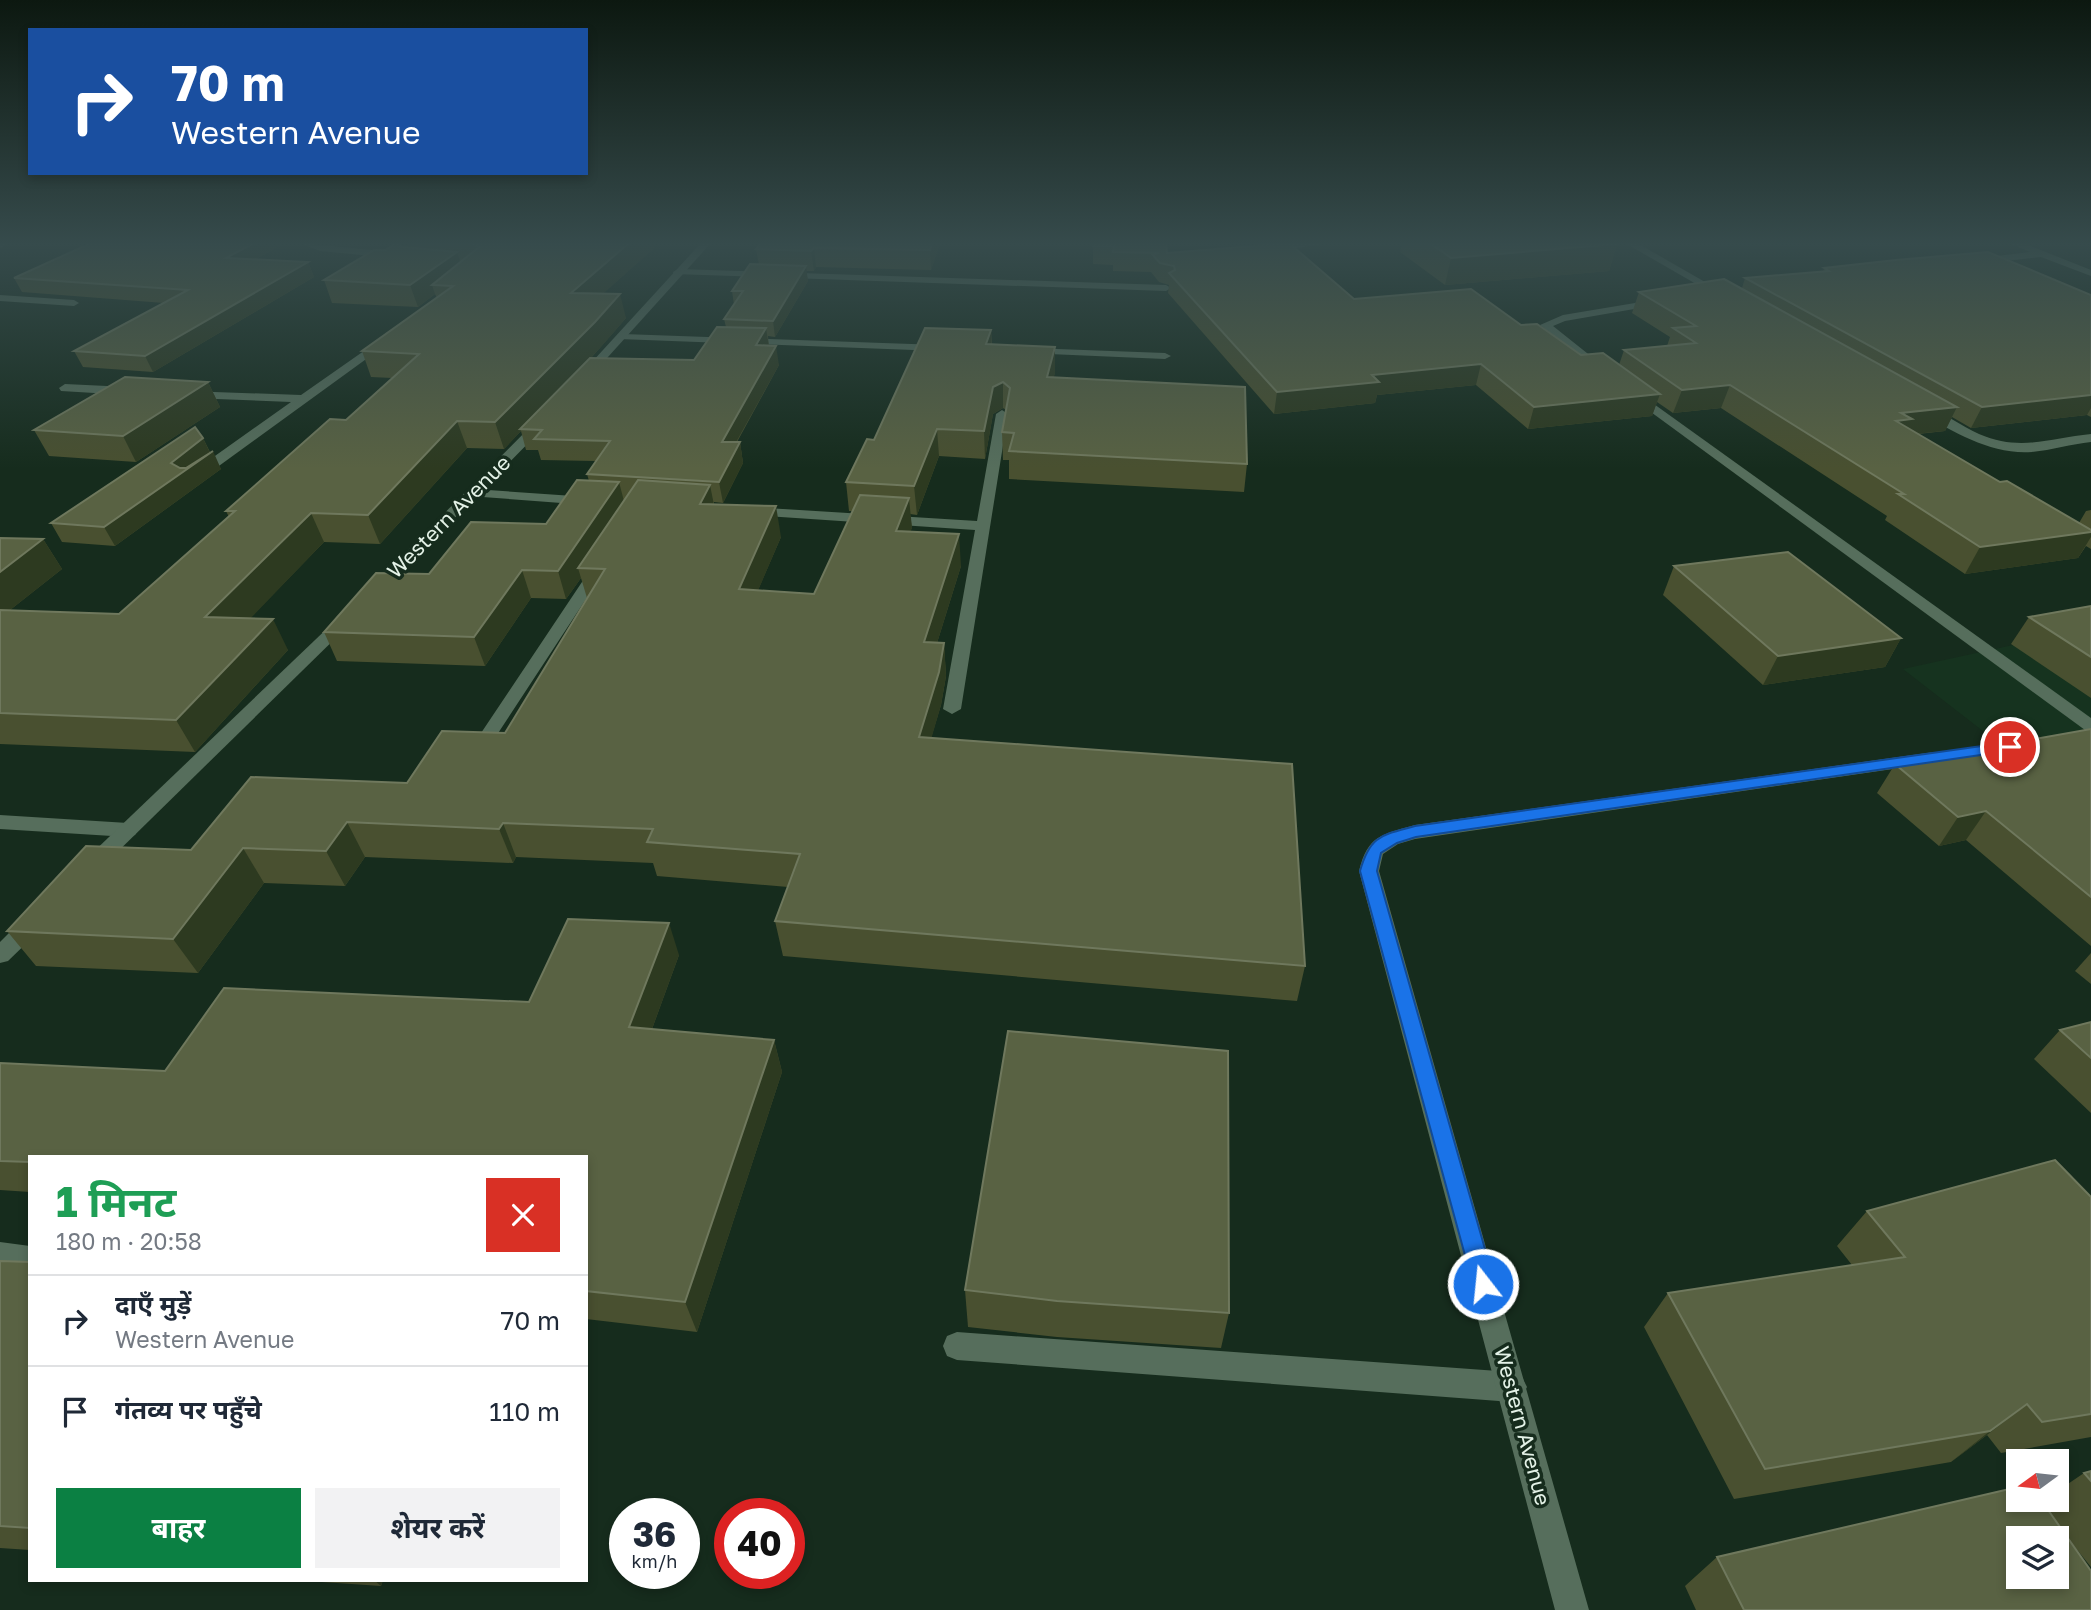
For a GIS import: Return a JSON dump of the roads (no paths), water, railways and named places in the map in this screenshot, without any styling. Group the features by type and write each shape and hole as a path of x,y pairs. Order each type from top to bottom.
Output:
{"street":[{"path":"576,386 639,318"},
{"path":"1563,318 1545,326 2091,726"},
{"path":"190,480 391,337"},
{"path":"623,337 946,348"},
{"path":"1014,351 1165,356"},
{"path":"65,388 145,392"},
{"path":"172,393 304,399"},
{"path":"1919,407 1966,434 2003,447 2033,448 2091,438"},
{"path":"952,709 1002,414"},
{"name":"Western Avenue","path":"79,878 474,493 548,415"},
{"path":"474,493 603,502"},
{"path":"736,510 983,526"},
{"path":"481,746 610,550"},
{"path":"2063,739 2091,736"},
{"name":"Western Avenue","path":"1572,1610 1369,871 1374,850 1391,839 1415,832 1953,755"},
{"path":"0,822 128,830"},
{"path":"0,955 39,916"},
{"path":"0,1255 28,1259"},
{"path":"957,1346 1512,1387"}]}
